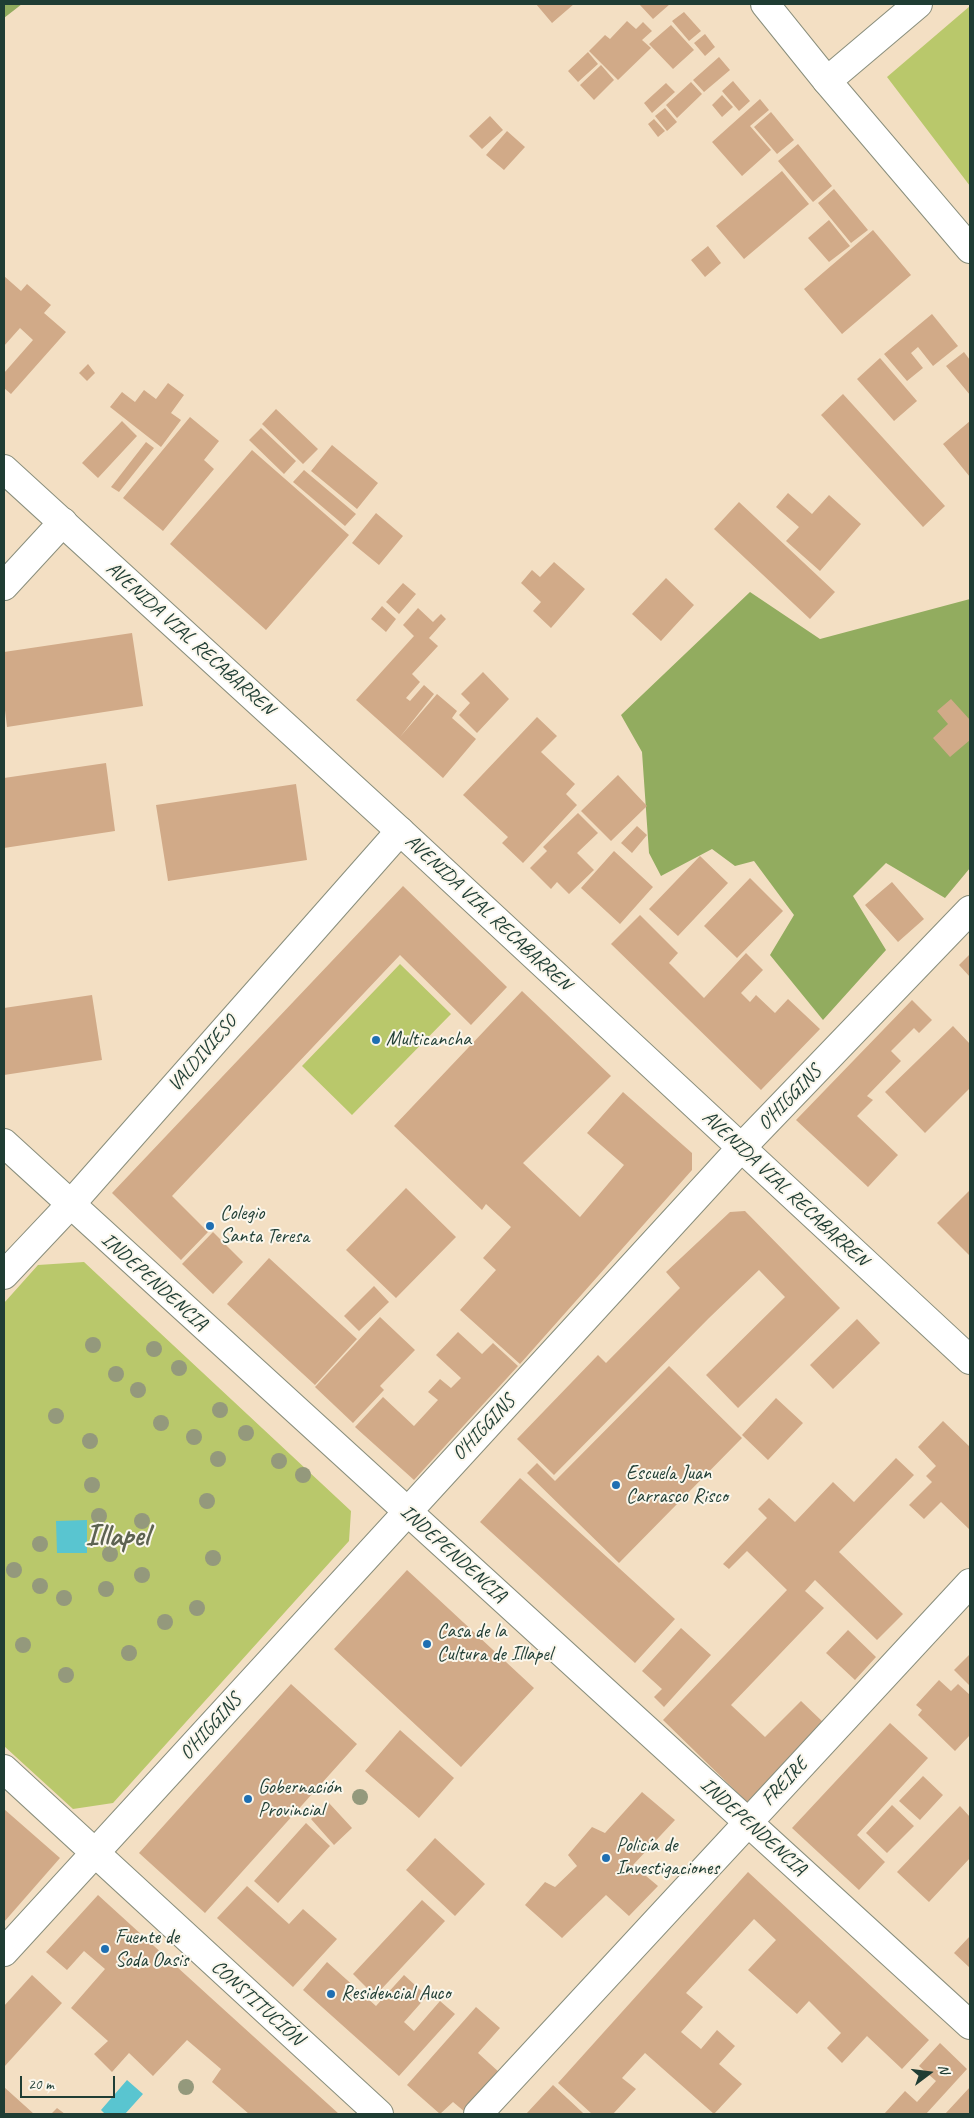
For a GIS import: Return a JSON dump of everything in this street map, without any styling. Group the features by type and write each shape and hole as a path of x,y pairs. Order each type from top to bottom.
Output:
{"street":[{"path":"765,4 827,81 970,249"},
{"path":"827,81 918,4"},
{"name":"AVENIDA VIAL RECABARREN","path":"4,469 400,831 970,1360"},
{"path":"4,586 63,522"},
{"name":"VALDIVIESO","path":"4,1274 70,1205 400,831"},
{"name":"O'HIGGINS","path":"4,1952 741,1148 970,910"},
{"name":"INDEPENDENCIA","path":"4,1144 970,2024"},
{"name":"FREIRE","path":"478,2114 970,1583"},
{"name":"CONSTITUCIÓN","path":"4,1768 379,2114"}],"green space":[{"path":"4,4 22,4 4,18"},
{"path":"970,6 970,186 887,77"},
{"path":"750,592 820,639 970,599 970,868 945,898 886,863 853,896 886,950 823,1020 770,955 794,915 754,861 735,866 712,849 661,876 649,853 642,752 621,715"},
{"name":"Multicancha","path":"400,964 451,1014 352,1115 302,1066"},
{"path":"84,1262 351,1511 349,1541 113,1803 73,1809 4,1746 4,1303 38,1265"}],"water":[{"path":"87,1520 87,1553 57,1553 56,1521"},
{"path":"127,2080 143,2094 125,2114 105,2114 101,2110"}],"building":[{"path":"536,4 574,4 552,23"},
{"path":"639,4 670,4 653,19"},
{"path":"684,12 701,31 689,41 672,21"},
{"path":"627,21 636,29 643,22 652,31 642,40 651,48 618,80 589,51 605,35 610,39"},
{"path":"671,25 694,50 673,69 649,44"},
{"path":"705,34 715,47 705,56 694,43"},
{"path":"588,52 598,64 578,82 568,71"},
{"path":"719,57 730,70 704,92 693,80"},
{"path":"601,65 614,80 594,100 580,85"},
{"path":"733,81 750,101 739,111 722,91"},
{"path":"691,82 702,94 677,118 666,105"},
{"path":"666,83 675,92 652,113 644,103"},
{"path":"722,95 733,107 722,117 712,105"},
{"path":"760,99 769,110 750,126 771,150 742,176 712,142"},
{"path":"665,108 677,122 667,131 655,116"},
{"path":"771,112 794,140 777,154 754,127"},
{"path":"490,116 503,130 482,149 469,136"},
{"path":"654,119 665,131 658,137 648,124"},
{"path":"507,131 525,147 504,170 486,155"},
{"path":"798,144 832,186 813,202 778,161"},
{"path":"782,171 809,204 744,259 716,226"},
{"path":"834,189 868,230 851,243 818,203"},
{"path":"829,220 850,246 829,262 808,238"},
{"path":"873,230 911,275 842,334 804,289"},
{"path":"708,246 721,263 705,277 691,260"},
{"path":"4,276 21,291 27,284 51,305 44,313 66,332 11,394 4,388 4,373 33,340 20,328 4,346"},
{"path":"932,314 958,346 933,366 918,347 911,353 923,368 907,381 884,354"},
{"path":"964,352 970,360 970,395 946,366"},
{"path":"880,358 917,401 894,421 857,379"},
{"path":"88,364 95,373 87,381 79,373"},
{"path":"168,383 184,395 171,413 181,420 161,447 110,407 122,392 135,402 144,390 156,399"},
{"path":"843,394 945,506 923,527 821,415"},
{"path":"276,409 318,449 303,464 262,424"},
{"path":"190,417 219,441 204,460 214,469 163,531 123,498"},
{"path":"122,421 137,436 98,478 82,463"},
{"path":"970,421 970,477 943,444"},
{"path":"261,428 296,461 284,474 249,440"},
{"path":"146,442 154,448 119,492 111,487"},
{"path":"332,445 378,483 357,509 311,471"},
{"path":"252,450 349,535 266,630 170,544"},
{"path":"304,470 356,514 345,526 293,482"},
{"path":"788,493 812,514 829,495 861,524 820,571 786,541 799,527 776,507"},
{"path":"739,502 835,592 810,619 714,529"},
{"path":"376,513 403,536 379,565 352,543"},
{"path":"554,562 585,589 551,628 533,611 541,602 521,583 532,570 540,577"},
{"path":"666,578 694,605 661,641 632,614"},
{"path":"403,583 416,594 399,614 386,602"},
{"path":"382,606 396,619 386,632 371,619"},
{"path":"418,608 433,622 441,614 446,619 429,638 438,646 412,674 420,682 406,698 410,701 424,685 434,694 400,737 437,694 457,711 452,718 476,739 443,778 356,700 414,636 403,625"},
{"path":"132,633 143,706 7,727 4,702 4,652"},
{"path":"483,672 509,699 477,733 459,715 470,703 461,694"},
{"path":"951,699 970,720 970,740 950,757 933,738 948,724 937,711"},
{"path":"537,717 557,736 541,752 575,784 566,794 577,805 523,863 502,843 508,837 463,795"},
{"path":"106,763 115,831 4,848 4,778"},
{"path":"618,775 647,806 611,841 581,811"},
{"path":"296,784 307,860 168,881 156,805"},
{"path":"578,813 598,833 577,853 594,870 569,894 557,882 551,889 530,868 547,851 543,847"},
{"path":"637,826 647,835 632,853 621,843"},
{"path":"614,851 653,887 620,924 581,888"},
{"path":"700,856 728,883 678,936 649,909"},
{"path":"750,878 783,911 737,958 704,926"},
{"path":"892,882 924,919 898,942 865,905"},
{"path":"403,886 507,987 471,1025 400,955 172,1196 208,1232 181,1260 112,1193"},
{"path":"640,915 678,953 669,963 704,998 746,953 763,970 741,993 750,1002 756,995 775,1013 788,999 820,1029 761,1090 611,944"},
{"path":"970,954 970,977 959,965"},
{"path":"522,991 611,1076 523,1163 580,1217 624,1165 587,1133 623,1092 692,1153 692,1170 520,1364 460,1310 496,1270 483,1258 511,1227 486,1204 482,1210 394,1126"},
{"path":"92,995 102,1060 4,1075 4,1008"},
{"path":"912,1000 932,1020 919,1033 914,1028 891,1051 901,1061 867,1096 873,1100 857,1116 898,1155 868,1187 796,1120"},
{"path":"953,1026 970,1044 970,1088 925,1133 885,1092"},
{"path":"406,1188 456,1237 396,1298 346,1250"},
{"path":"970,1190 970,1256 937,1223"},
{"path":"745,1211 840,1308 738,1408 706,1375 785,1297 759,1270 554,1475 517,1439 598,1355 606,1363 680,1288 666,1272 730,1212"},
{"path":"213,1232 243,1262 213,1294 182,1264"},
{"path":"269,1258 357,1339 315,1385 227,1304"},
{"path":"374,1286 389,1302 359,1331 344,1316"},
{"path":"380,1317 415,1350 380,1386 384,1390 353,1423 315,1387"},
{"path":"857,1319 880,1343 833,1389 810,1365"},
{"path":"458,1332 482,1354 493,1343 518,1366 414,1480 355,1427 383,1397 414,1426 438,1400 428,1392 440,1379 451,1388 461,1378 436,1355"},
{"path":"669,1366 742,1438 619,1563 527,1473 537,1463 555,1481"},
{"path":"776,1398 803,1423 768,1460 742,1435"},
{"path":"943,1421 970,1447 970,1530 941,1502 924,1519 909,1505 932,1482 926,1476 936,1466 918,1447"},
{"path":"896,1458 914,1475 839,1552 903,1614 877,1640 815,1580 805,1591 824,1608 731,1705 765,1737 801,1701 824,1723 747,1802 663,1720 787,1590 747,1551 729,1569 723,1564 767,1518 758,1509 769,1498 795,1522 833,1482 854,1502"},
{"path":"520,1478 675,1619 635,1663 480,1522"},
{"path":"407,1570 534,1688 461,1767 334,1649"},
{"path":"681,1628 711,1655 664,1707 654,1697 662,1689 642,1671"},
{"path":"848,1630 876,1657 855,1680 826,1653"},
{"path":"970,1654 970,1686 954,1670"},
{"path":"939,1680 951,1691 958,1684 970,1695 970,1735 955,1751 918,1715 922,1710 916,1705"},
{"name":"Gobernación Provincial","path":"291,1684 357,1744 205,1913 139,1853"},
{"path":"890,1723 928,1758 857,1835 885,1862 859,1890 792,1828"},
{"path":"400,1730 454,1778 419,1818 365,1771"},
{"path":"923,1776 943,1795 920,1820 899,1801"},
{"path":"642,1792 675,1820 633,1865 658,1886 629,1916 606,1895 562,1938 525,1905 545,1882 555,1887 577,1866 568,1855 592,1827 605,1833"},
{"path":"329,1803 352,1828 334,1845 311,1819"},
{"path":"892,1805 914,1826 887,1853 866,1833"},
{"path":"960,1806 970,1817 970,1858 929,1902 897,1872"},
{"path":"4,1809 60,1858 4,1922"},
{"path":"306,1823 330,1846 278,1903 254,1881"},
{"path":"435,1838 485,1884 455,1916 406,1870"},
{"path":"748,1872 929,2040 902,2069 867,2036 842,2063 827,2048 841,2033 809,2001 797,2014 748,1970 776,1940 754,1919 686,1993 703,2007 681,2032 701,2049 717,2030 735,2046 719,2064 742,2084 714,2114 645,2053 622,2078 636,2089 613,2114 592,2114 558,2083"},
{"path":"247,1886 289,1924 303,1909 337,1939 293,1987 217,1918"},
{"path":"98,1895 339,2114 249,2114 212,2082 221,2069 187,2040 153,2076 129,2053 112,2072 94,2054 108,2041 71,2008 105,1969 84,1951 67,1970 46,1952"},
{"path":"422,1900 445,1921 375,1996 353,1974"},
{"path":"970,1936 970,1968 954,1953"},
{"path":"327,1962 376,2006 404,1975 427,1996 404,2022 414,2031 440,2001 455,2014 399,2076 303,1990"},
{"path":"32,1975 62,2003 4,2067 4,2006"},
{"path":"476,2007 500,2028 478,2053 500,2073 465,2112 453,2102 440,2114 407,2085"},
{"path":"940,2043 967,2069 926,2114 884,2114 905,2091 917,2102 936,2081 919,2066"},
{"path":"553,2085 582,2112 584,2114 526,2114"},
{"path":"4,2087 34,2114 4,2114"},
{"path":"970,2087 970,2114 945,2114"},
{"path":"57,2108 65,2114 51,2114"}],"place":[{"name":"Multicancha","path":"376,1040"},
{"name":"Colegio Santa Teresa","path":"210,1226"},
{"name":"Escuela Juan Carrasco Risco","path":"616,1485"},
{"name":"Casa de la Cultura de Illapel","path":"427,1644"},
{"name":"Gobernación Provincial","path":"248,1799"},
{"name":"Policía de Investigaciones","path":"606,1858"},
{"name":"Fuente de Soda Oasis","path":"105,1949"},
{"name":"Residencial Auco","path":"331,1994"}],"district":[{"name":"Illapel","path":"117,1537"}]}
